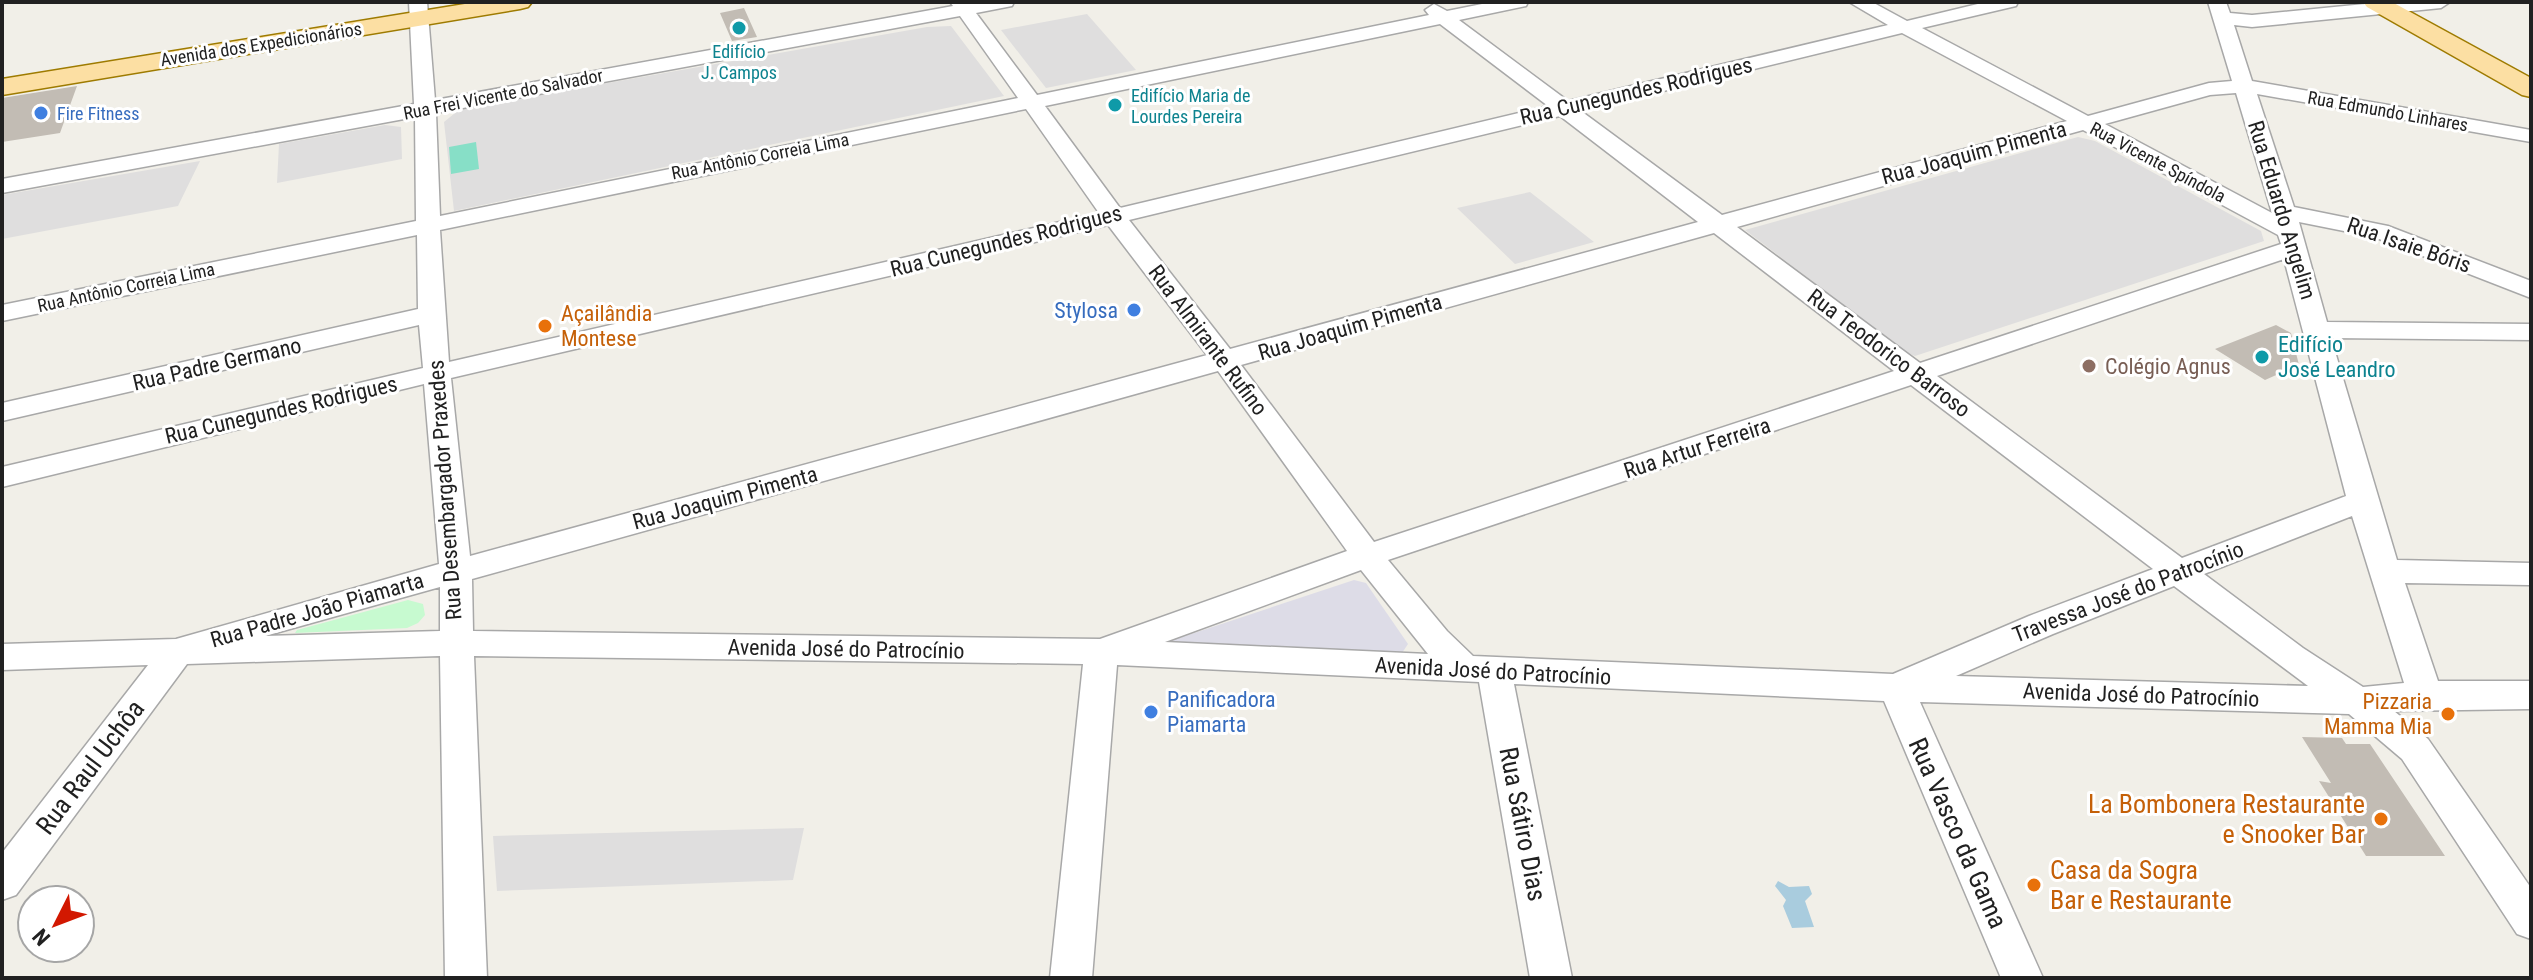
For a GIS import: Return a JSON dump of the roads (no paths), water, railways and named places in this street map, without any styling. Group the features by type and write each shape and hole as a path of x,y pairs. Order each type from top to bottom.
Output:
{"main road":[{"name":"Avenida dos Expedicionários","path":"2,77 466,2"},
{"name":"Avenida dos Expedicionários","path":"2,87 418,10 520,2"},
{"path":"2379,4 2531,89"}],"street":[{"name":"Rua Frei Vicente do Salvador","path":"2,186 425,109 962,5 1005,2"},
{"name":"Rua Teodorico Barroso","path":"1422,2 2291,657 2357,701"},
{"name":"Rua Antônio Correia Lima","path":"2,313 428,223 1519,2"},
{"name":"Rua Vicente Spíndola","path":"1858,2 2289,231"},
{"name":"Rua Cunegundes Rodrigues","path":"2,477 437,373 793,293 2009,2"},
{"path":"2219,10 2252,21 2379,4 2441,2"},
{"name":"Rua Almirante Rufino","path":"962,5 1113,215 1225,361 1367,556 1435,640 1480,670"},
{"name":"Rua Desembargador Praxedes","path":"418,10 425,109 431,314 456,571 455,643 466,978"},
{"name":"Rua Eduardo Angelim","path":"2219,10 2289,231 2362,501 2425,695"},
{"name":"Rua Joaquim Pimenta","path":"456,571 2209,89 2244,86"},
{"name":"Rua Edmundo Linhares","path":"2244,86 2531,136"},
{"name":"Rua Isaie Bóris","path":"2289,231 2380,231 2531,290"},
{"name":"Rua Artur Ferreira","path":"1101,652 1367,556 1918,375 2289,231"},
{"name":"Rua Padre Germano","path":"2,412 431,314"},
{"path":"2317,330 2531,332"},
{"name":"Travessa José do Patrocínio","path":"1896,688 2041,625 2362,501"},
{"name":"Rua Padre João Piamarta","path":"178,651 306,611 456,571"},
{"path":"2385,571 2528,574"},
{"name":"Rua Padre João Piamarta","path":"2,657 455,643"},
{"name":"Avenida José do Patrocínio","path":"455,643 1101,652 1896,688 2357,701 2425,695 2531,695"},
{"name":"Rua Raul Uchôa","path":"2,883 178,651"},
{"path":"1071,978 1101,652"},
{"name":"Rua Sátiro Dias","path":"1480,670 1551,978"},
{"name":"Rua Vasco da Gama","path":"1896,688 2022,978"},
{"path":"2357,701 2415,749 2531,921"}],"water":[{"path":"1778,881 1789,887 1809,886 1812,894 1805,901 1814,927 1792,928 1783,906 1786,900 1775,886"}],"place":[{"name":"Edifício J. Campos","path":"739,28"},
{"name":"Edifício Maria de Lourdes Pereira","path":"1115,105"},
{"name":"Fire Fitness","path":"41,113"},
{"name":"Stylosa","path":"1134,310"},
{"name":"Açailândia Montese","path":"545,326"},
{"name":"Edifício José Leandro","path":"2262,357"},
{"name":"Colégio Agnus","path":"2089,366"},
{"name":"Panificadora Piamarta","path":"1151,712"},
{"name":"Pizzaria Mamma Mia","path":"2448,714"},
{"name":"La Bombonera Restaurante e Snooker Bar","path":"2381,819"},
{"name":"Casa da Sogra Bar e Restaurante","path":"2034,885"}]}
